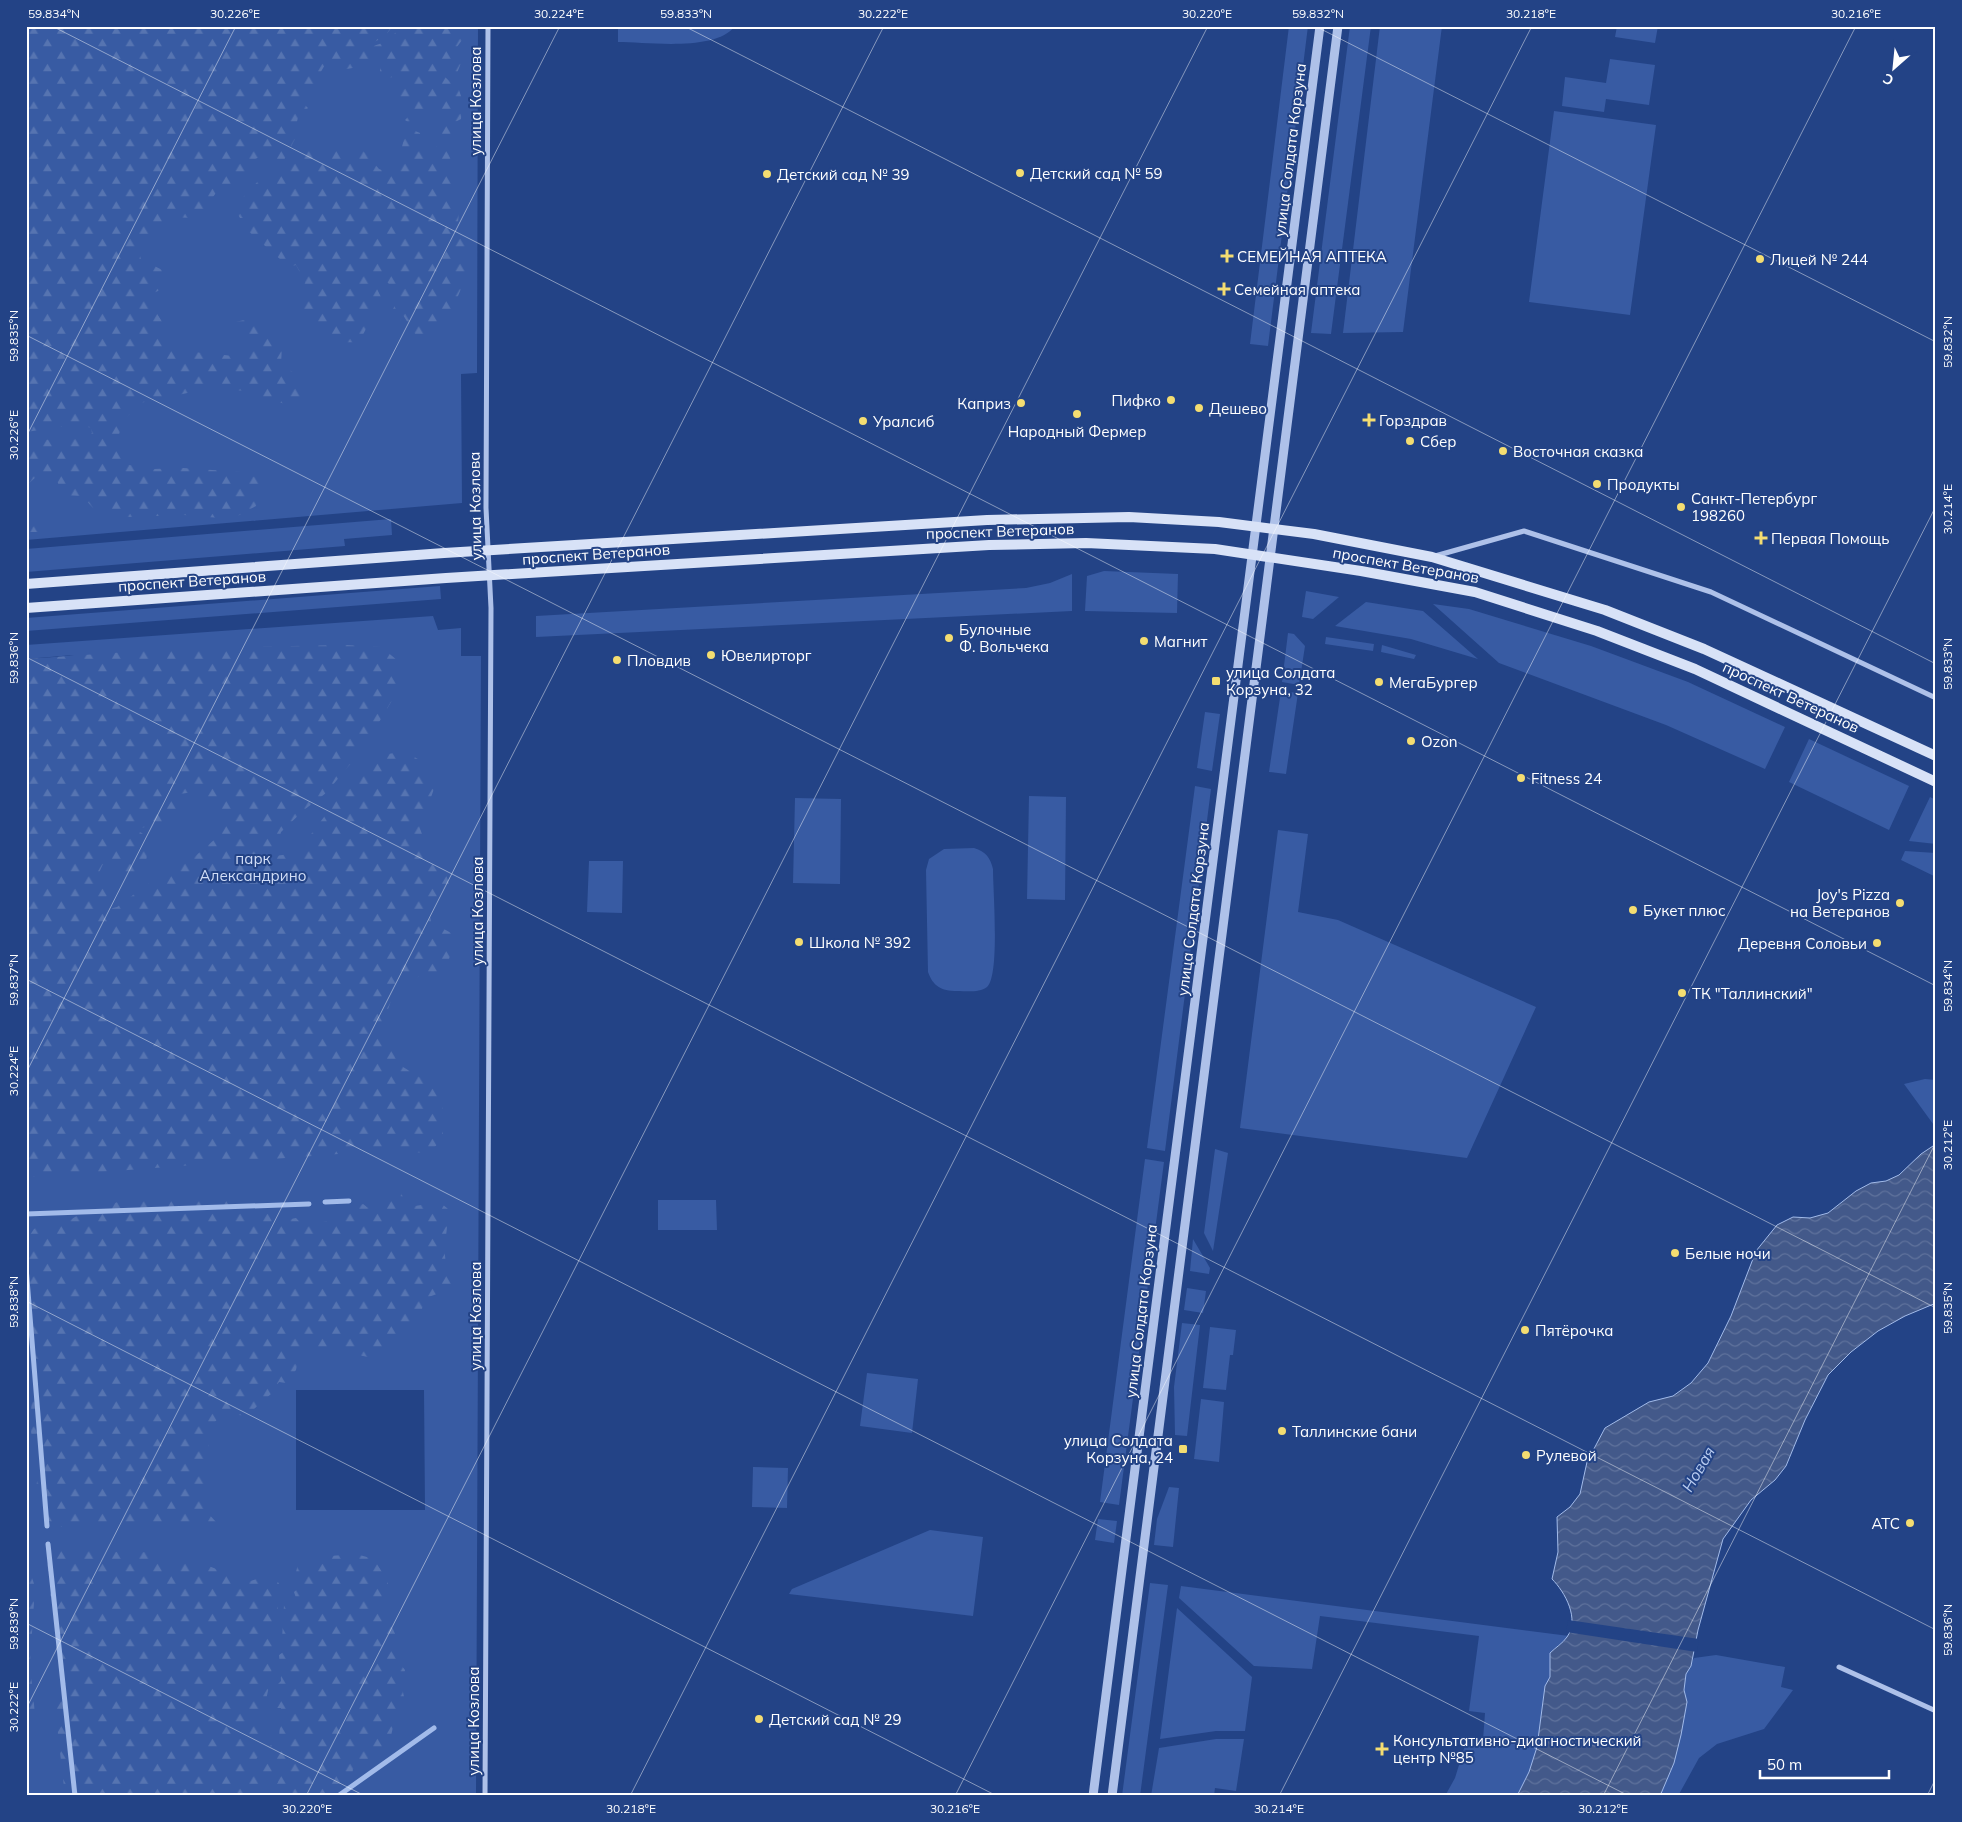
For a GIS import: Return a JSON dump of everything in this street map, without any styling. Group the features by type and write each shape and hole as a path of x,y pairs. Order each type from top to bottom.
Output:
{"main road":[{"name":"проспект Ветеранов","path":"26,584 488,551 1060,517 1128,517 1218,522 1273,529 1432,557 1604,610 1704,649 1936,756"},
{"name":"проспект Ветеранов","path":"26,608 490,575 989,545 1086,543 1215,549 1475,592 1597,631 1695,669 1936,782"}],"street":[{"name":"улица Козлова","path":"485,1796 492,608 486,508 488,26"},
{"name":"улица Солдата Корзуна","path":"1094,1796 1320,26"},
{"name":"улица Солдата Корзуна","path":"1112,1796 1338,26"},
{"path":"1432,557 1524,531 1711,592 1936,698"},
{"path":"1839,1667 1936,1711"}],"green space":[{"path":"26,26 478,26 477,373 461,374 462,503 26,540"},
{"path":"26,26 393,26 384,37 372,43 371,57 364,66 341,70 326,63 312,87 306,91 302,102 308,108 298,118 294,131 295,139 283,162 260,157 253,160 244,180 238,185 233,182 217,192 212,199 208,212 192,218 172,217 156,225 149,241 138,249 141,259 166,272 167,283 158,291 146,296 163,323 169,349 178,354 195,352 243,357 252,349 242,336 236,322 250,321 262,326 282,345 281,365 301,377 302,396 285,404 245,391 211,388 140,403 123,421 118,438 124,464 154,469 183,468 241,472 264,480 256,506 232,519 184,515 126,517 93,508 82,496 63,495 54,474 37,476 26,486 26,440 87,439 92,433 91,428 79,424 26,432"},
{"path":"396,26 465,27 461,35 462,40 454,51 463,58 457,73 448,73 445,77 459,90 462,99 461,119 453,123 449,140 443,141 440,117 437,112 409,123 405,120 410,115 414,115 419,95 415,93 409,99 394,100 391,95 400,80 395,77 379,78 382,57 373,50 374,46 392,37 396,31"},
{"path":"618,26 735,26 726,34 713,39 680,44 663,44 618,42"},
{"path":"1289,26 1308,26 1268,346 1250,344"},
{"path":"1350,26 1371,26 1331,334 1311,333"},
{"path":"1380,26 1442,26 1403,332 1343,333"},
{"path":"1617,26 1658,26 1655,43 1615,37"},
{"path":"1610,59 1655,65 1649,105 1606,99 1604,112 1562,106 1565,77 1606,83"},
{"path":"1554,111 1656,125 1630,315 1529,302"},
{"path":"408,128 420,133 421,147 425,154 433,153 438,144 447,148 452,164 447,169 456,182 449,195 459,213 457,231 467,240 468,263 463,283 449,314 429,338 415,334 403,315 396,329 388,318 397,302 393,288 387,282 376,287 382,299 359,342 338,341 316,328 298,304 305,282 296,265 289,267 247,230 249,218 240,218 234,207 263,176 293,162 301,153 314,147 361,148 379,169 396,175"},
{"path":"391,519 392,535 344,539 345,546 26,572 26,549"},
{"path":"38,521 52,529 26,532 26,522"},
{"path":"1104,571 1178,574 1177,613 1085,611 1087,576"},
{"path":"1072,574 1072,611 536,637 536,616 1026,588 1050,583"},
{"path":"440,586 441,599 26,631 26,618"},
{"path":"1306,591 1339,597 1313,619 1302,617"},
{"path":"1366,602 1423,611 1478,659 1411,639 1335,626"},
{"path":"1433,604 1469,609 1591,646 1688,682 1785,727 1765,769 1666,725 1499,663"},
{"name":"парк Александрино","path":"433,616 438,630 461,628 461,656 481,656 476,1796 26,1796 26,661 74,655 26,659 26,645","holes":["296,1390 424,1390 425,1510 296,1510"]},
{"path":"1288,633 1294,634 1305,646 1299,685 1282,682"},
{"path":"1326,637 1374,644 1373,651 1325,644"},
{"path":"345,645 381,647 397,660 400,687 363,749 326,793 304,810 281,832 275,856 297,853 345,789 377,756 405,751 421,761 435,786 420,828 431,863 445,868 450,889 438,895 429,908 431,922 453,934 451,953 446,968 434,975 426,972 416,978 400,975 386,1015 387,1036 398,1064 423,1079 442,1096 443,1140 426,1154 406,1150 377,1151 36,1177 26,1175 26,659 184,648","holes":["193,792 211,801 221,819 214,840 193,858 172,866 117,907 97,912 110,891 97,877 103,864 134,880 144,872 150,839 136,829 174,821 180,794"]},
{"path":"1382,645 1416,655 1414,659 1381,652"},
{"path":"1281,691 1298,693 1286,774 1269,772"},
{"path":"1205,712 1220,714 1212,771 1197,768"},
{"path":"1809,739 1909,786 1889,830 1789,782"},
{"path":"1195,786 1211,789 1165,1151 1147,1148"},
{"path":"1029,796 1066,797 1065,900 1027,899"},
{"path":"1930,797 1936,800 1936,844 1909,841"},
{"path":"795,798 841,799 840,884 793,883"},
{"path":"1278,830 1308,834 1298,912 1338,920 1536,1007 1467,1158 1240,1128"},
{"path":"974,848 982,851 987,856 993,869 995,950 991,980 987,987 980,990 951,991 938,987 932,981 928,972 926,870 929,859 944,849"},
{"path":"1905,851 1936,853 1936,877 1901,860"},
{"path":"589,861 623,861 622,913 587,912"},
{"path":"1925,1079 1936,1080 1936,1128 1904,1084"},
{"path":"1215,1149 1228,1153 1213,1251 1204,1233"},
{"path":"1145,1159 1164,1162 1119,1505 1100,1502"},
{"path":"400,1191 403,1197 407,1197 413,1206 435,1202 449,1210 446,1236 443,1240 446,1264 452,1267 453,1288 426,1298 422,1310 410,1326 373,1358 358,1355 353,1347 304,1349 299,1355 296,1370 286,1383 279,1382 271,1394 246,1416 225,1413 209,1427 206,1511 216,1522 59,1527 42,1517 36,1486 46,1453 32,1438 30,1424 34,1373 33,1351 26,1330 26,1241 34,1229 42,1225 70,1220 85,1211 99,1209 128,1198 141,1197 205,1200 228,1197 246,1208 268,1214 281,1221 296,1218 302,1224 318,1228 323,1222 342,1218 348,1209 363,1204 367,1207 371,1206"},
{"path":"658,1200 716,1200 717,1230 658,1230"},
{"path":"1193,1239 1210,1268 1209,1274 1190,1271"},
{"path":"1187,1288 1206,1291 1203,1313 1184,1310"},
{"path":"1182,1323 1200,1325 1187,1436 1175,1435 1174,1387"},
{"path":"1210,1327 1236,1330 1233,1355 1230,1355 1226,1390 1203,1388"},
{"path":"867,1373 918,1379 912,1433 860,1426"},
{"path":"1201,1399 1224,1402 1219,1462 1194,1459"},
{"path":"753,1467 788,1468 787,1508 752,1507"},
{"path":"1169,1487 1179,1488 1173,1547 1154,1545 1157,1519"},
{"path":"1098,1519 1117,1521 1114,1543 1095,1540"},
{"path":"930,1530 983,1537 973,1616 789,1594 792,1589"},
{"path":"108,1550 132,1555 152,1550 162,1552 166,1560 188,1561 207,1565 244,1583 272,1574 280,1585 271,1677 266,1700 260,1711 263,1739 261,1753 251,1766 264,1796 65,1796 54,1699 66,1673 54,1636 47,1559 60,1551"},
{"path":"356,1554 374,1559 388,1583 389,1594 385,1610 399,1643 397,1660 405,1670 402,1687 404,1697 396,1713 391,1736 383,1749 369,1757 365,1765 353,1769 351,1782 342,1788 335,1787 330,1796 278,1796 274,1788 278,1782 272,1773 262,1773 258,1761 263,1755 268,1754 270,1746 279,1738 281,1708 273,1708 275,1687 281,1681 279,1655 289,1648 282,1639 284,1605 287,1602 293,1603 296,1598 294,1592 301,1586 296,1572 298,1564 313,1568 326,1562 330,1556"},
{"path":"26,1559 35,1587 30,1663 35,1715 26,1724"},
{"path":"1150,1583 1168,1585 1140,1796 1122,1796"},
{"path":"1181,1586 1569,1636 1550,1653 1550,1677 1545,1687 1537,1747 1529,1772 1517,1796 1445,1796 1455,1778 1467,1739 1483,1740 1485,1713 1469,1711 1479,1636 1320,1616 1312,1669 1254,1666 1179,1598"},
{"path":"1177,1608 1252,1677 1245,1731 1216,1731 1160,1739"},
{"path":"1716,1655 1785,1667 1781,1687 1793,1690 1764,1729 1717,1744 1699,1758 1678,1796 1660,1796 1674,1763 1687,1702 1684,1690 1686,1674 1694,1658"},
{"path":"1216,1739 1244,1739 1236,1791 1215,1788 1214,1796 1151,1796 1159,1748"}],"water":[{"name":"Новая","path":"1936,1144 1936,1303 1905,1316 1878,1331 1851,1352 1828,1375 1805,1420 1786,1466 1775,1480 1751,1500 1723,1539 1698,1630 1691,1666 1686,1674 1684,1690 1687,1702 1681,1735 1674,1763 1660,1796 1517,1796 1529,1772 1537,1747 1545,1686 1550,1677 1550,1653 1567,1637 1571,1630 1572,1622 1569,1606 1562,1591 1552,1579 1558,1552 1557,1517 1570,1507 1580,1494 1587,1462 1605,1428 1649,1402 1673,1396 1691,1383 1708,1363 1731,1316 1756,1251 1777,1225 1793,1217 1810,1218 1828,1213 1856,1191 1871,1183 1886,1181 1899,1175 1921,1154"}],"pier":[{"path":"1568,1620 1699,1639 1697,1652 1566,1632"}],"waterway":[{"path":"325,1202 349,1201"},
{"path":"26,1214 309,1204"},
{"path":"26,1267 47,1526"},
{"path":"48,1544 75,1796"},
{"path":"338,1796 434,1728"}],"place":[{"name":"Детский сад № 59","path":"1020,173"},
{"name":"Детский сад № 39","path":"767,174"},
{"name":"СЕМЕЙНАЯ АПТЕКА","path":"1227,256"},
{"name":"Лицей № 244","path":"1760,259"},
{"name":"Семейная аптека","path":"1224,289"},
{"name":"Пифко","path":"1171,400"},
{"name":"Каприз","path":"1021,403"},
{"name":"Дешево","path":"1199,408"},
{"name":"Народный Фермер","path":"1077,414"},
{"name":"Горздрав","path":"1369,420"},
{"name":"Уралсиб","path":"863,421"},
{"name":"Сбер","path":"1410,441"},
{"name":"Восточная сказка","path":"1503,451"},
{"name":"Продукты","path":"1597,484"},
{"name":"Санкт-Петербург 198260","path":"1681,507"},
{"name":"Первая Помощь","path":"1761,538"},
{"name":"Булочные Ф. Вольчека","path":"949,638"},
{"name":"Магнит","path":"1144,641"},
{"name":"Ювелирторг","path":"711,655"},
{"name":"Пловдив","path":"617,660"},
{"name":"улица Солдата Корзуна, 32","path":"1216,681"},
{"name":"МегаБургер","path":"1379,682"},
{"name":"Ozon","path":"1411,741"},
{"name":"Fitness 24","path":"1521,778"},
{"name":"Joy's Pizza на Ветеранов","path":"1900,903"},
{"name":"Букет плюс","path":"1633,910"},
{"name":"Школа № 392","path":"799,942"},
{"name":"Деревня Соловьи","path":"1877,943"},
{"name":"ТК \"Таллинский\"","path":"1682,993"},
{"name":"Белые ночи","path":"1675,1253"},
{"name":"Пятёрочка","path":"1525,1330"},
{"name":"Таллинские бани","path":"1282,1431"},
{"name":"улица Солдата Корзуна, 24","path":"1183,1449"},
{"name":"Рулевой","path":"1526,1455"},
{"name":"АТС","path":"1910,1523"},
{"name":"Детский сад № 29","path":"759,1719"},
{"name":"Консультативно-диагностический центр №85","path":"1382,1749"}]}
